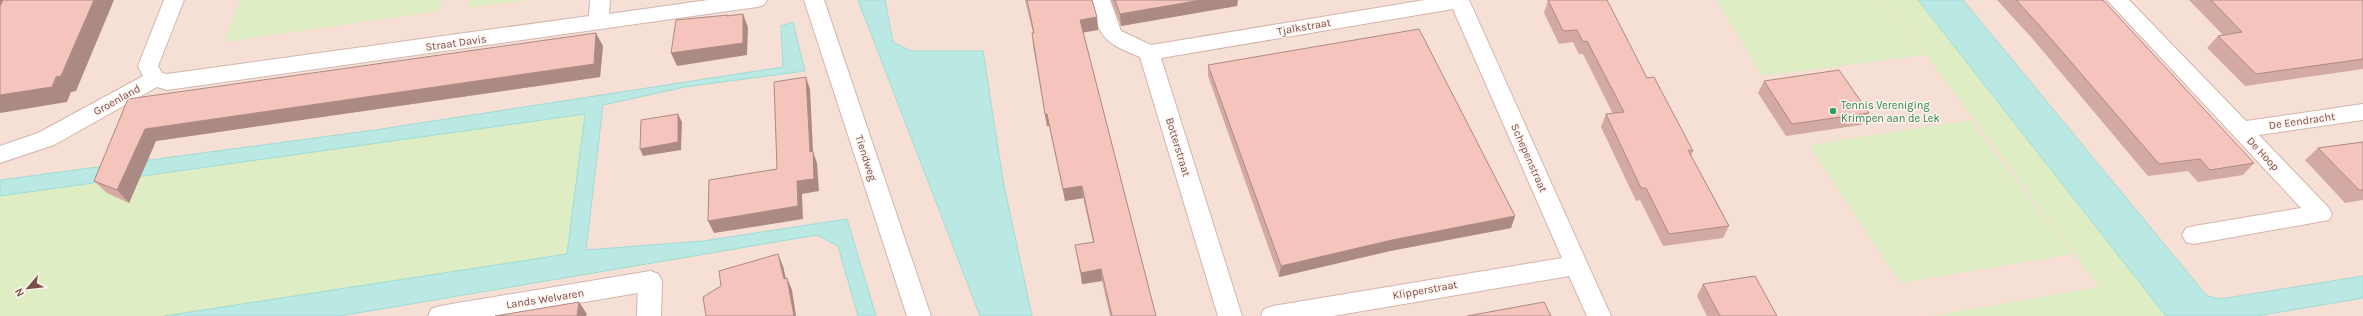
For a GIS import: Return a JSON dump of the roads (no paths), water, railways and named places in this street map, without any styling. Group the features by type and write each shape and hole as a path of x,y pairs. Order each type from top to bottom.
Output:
{"street":[{"path":"155,79 148,66 174,0"},
{"path":"598,23 600,0"},
{"name":"Straat Davis","path":"155,79 167,82 758,0"},
{"name":"Tiendweg","path":"814,0 919,316"},
{"path":"1100,0 1109,32 1113,38 1148,54"},
{"name":"Tjalkstraat","path":"1148,54 1459,0"},
{"name":"Schepenstraat","path":"1459,0 1599,316"},
{"name":"De Hoop","path":"2117,0 2321,214 2194,235"},
{"name":"Botterstraat","path":"1148,54 1230,316"},
{"name":"Groenland","path":"0,154 46,140 155,79"},
{"name":"De Eendracht","path":"2241,130 2363,112"},
{"name":"Klipperstraat","path":"1273,316 1577,265"},
{"name":"Lands Welvaren","path":"440,316 650,281 648,316"}],"water":[{"path":"858,0 885,0 893,42 911,51 983,51 1003,181 1032,316 980,316"},
{"path":"1918,0 1963,0 2207,296 2220,299 2363,276 2363,298 2257,316 2166,316"},
{"path":"793,22 805,71 685,87 603,105 586,250 703,241 847,219 876,316 858,316 838,246 817,235 340,316 164,316 567,254 585,114 0,196 0,180 375,130 783,67 781,26"}],"place":[{"name":"Tennis Vereniging Krimpen aan de Lek","path":"1833,111"}]}
